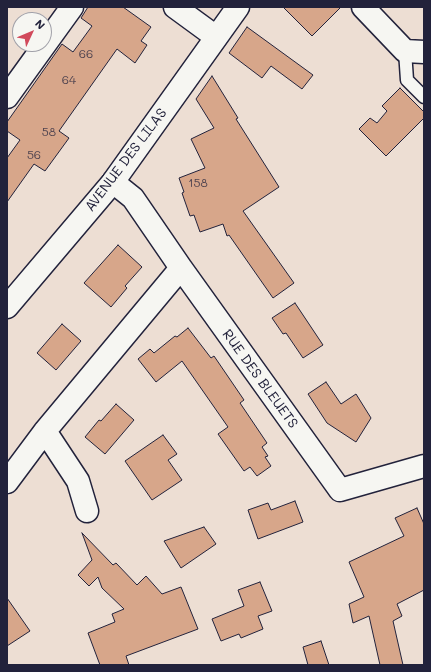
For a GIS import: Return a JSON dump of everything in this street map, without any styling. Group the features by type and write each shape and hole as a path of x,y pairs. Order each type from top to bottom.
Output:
{"street":[{"path":"7,96 72,7"},
{"path":"174,7 216,37"},
{"name":"AVENUE DES LILAS","path":"7,307 113,182 238,7"},
{"path":"363,7 415,52"},
{"name":"RUE DES BLEUETS","path":"113,182 133,198 181,268 340,490 424,466"},
{"path":"7,482 45,431 181,268"},
{"path":"45,431 78,481 87,511"}],"lane":[{"path":"415,52 407,80 424,97"}],"building":[{"path":"88,7 123,7 151,27 141,41 147,45 135,63 117,49 59,131 69,138 45,171 34,164 7,202 7,158 20,140 7,131 7,122 62,44 73,52 92,26 81,18"},
{"path":"283,7 341,7 312,36"},
{"path":"247,27 313,75 302,89 271,66 262,78 229,53"},
{"path":"212,76 238,118 236,119 279,187 243,211 294,283 273,298 229,235 227,236 223,224 200,232 194,215 190,216 182,193 184,192 179,178 205,168 191,139 214,128 196,99"},
{"path":"400,88 424,112 424,118 386,156 359,129 370,118 377,123 387,111 382,106"},
{"path":"118,245 142,267 125,286 127,288 111,307 84,283"},
{"path":"295,303 323,345 303,358 286,333 283,334 272,318"},
{"path":"62,324 81,341 56,370 37,353"},
{"path":"188,328 211,358 214,356 244,400 240,403 267,443 262,447 268,456 265,457 271,466 257,476 250,467 244,471 218,434 228,427 182,361 156,382 138,359 150,349 154,353 175,336 177,337"},
{"path":"326,382 341,404 356,394 371,418 356,442 327,423 308,394"},
{"path":"116,404 134,420 105,454 85,437 99,420 101,421"},
{"path":"163,435 177,454 168,460 182,480 152,500 125,461"},
{"path":"295,501 303,522 258,539 248,510 268,503 271,510"},
{"path":"417,508 424,524 424,590 397,604 402,616 393,621 403,665 380,665 369,616 353,623 349,604 364,597 349,562 404,536 395,518"},
{"path":"204,527 216,544 181,568 164,541"},
{"path":"82,533 113,565 116,563 137,585 146,576 162,594 181,587 198,629 126,656 129,665 100,665 88,633 115,622 112,614 124,609 102,588 98,577 89,586 78,575 92,560"},
{"path":"260,582 272,611 258,616 263,629 241,638 239,634 221,641 212,619 244,606 238,590"},
{"path":"7,598 30,631 7,646"},
{"path":"321,641 329,665 308,665 303,647"}]}
